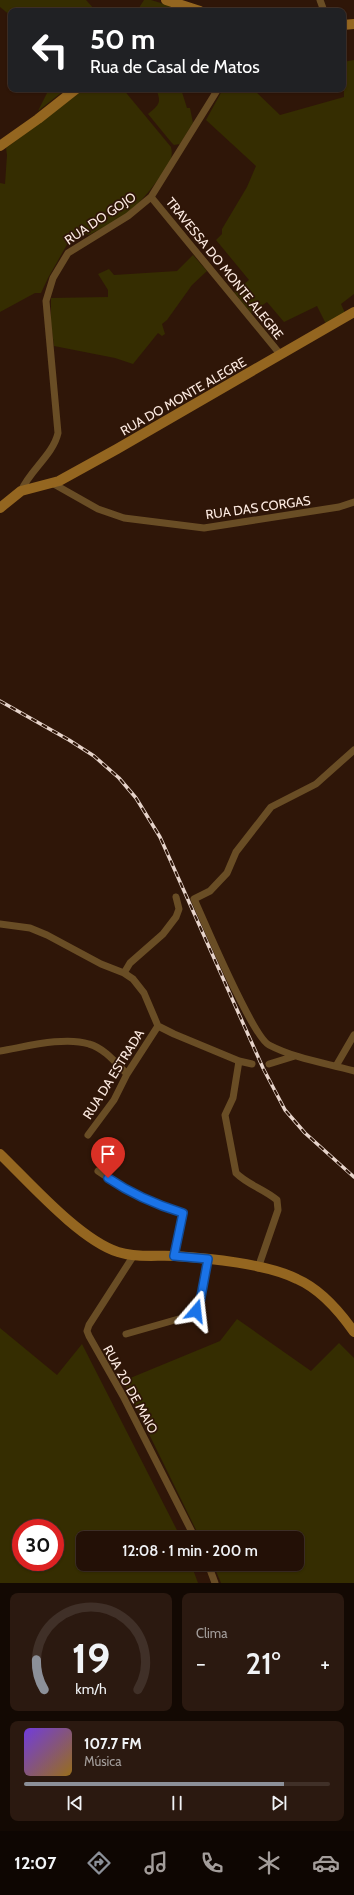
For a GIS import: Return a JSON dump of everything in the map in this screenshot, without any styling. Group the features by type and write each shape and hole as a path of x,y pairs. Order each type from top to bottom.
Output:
{"street":[{"path":"166,0 191,8"},
{"path":"0,146 72,92"},
{"name":"RUA DO GOJO","path":"21,491 27,479 53,445 58,433 46,300 53,278 63,260 74,248 128,216 151,197 216,92"},
{"name":"TRAVESSA DO MONTE ALEGRE","path":"151,197 280,354"},
{"name":"RUA DO MONTE ALEGRE","path":"21,491 52,484 118,449 354,312"},
{"name":"RUA DAS CORGAS","path":"52,484 98,509 124,518 204,528 339,507 354,502"},
{"path":"0,508 21,491"},
{"path":"354,750 316,784 271,807 236,852 227,873 210,891 194,899 223,965 258,1033 268,1045 295,1056 354,1072"},
{"path":"124,973 130,963 163,934 176,917 179,909 176,897"},
{"path":"0,924 30,928 47,935 101,964 124,973 133,979 144,993 158,1026 239,1061 252,1064"},
{"name":"RUA DA ESTRADA","path":"88,1135 114,1100 127,1074 158,1026"},
{"path":"336,1066 354,1035"},
{"path":"0,1051 63,1041 89,1044 110,1056 127,1074"},
{"path":"269,1064 295,1056"},
{"path":"239,1061 233,1098 225,1115 236,1173 243,1180 270,1194 277,1200 278,1210 258,1268"},
{"path":"0,1154 81,1231 99,1243 118,1252 134,1255 208,1259 258,1268 291,1276 319,1293 344,1318 354,1332"},
{"path":"98,1171 118,1185 165,1208 183,1213 174,1256"},
{"name":"RUA 20 DE MAIO","path":"134,1255 89,1325 87,1331 123,1396 191,1531"},
{"path":"126,1334 189,1316 196,1311 200,1302 208,1259"},
{"path":"210,1571 214,1583"}],"shaded area":[{"path":"0,0 86,0 93,8 8,8 8,14 0,7"},
{"path":"144,0 151,0 177,8 139,8"},
{"path":"354,60 354,294 341,304 345,313 326,324 317,306 284,322 267,302 251,313 234,292 249,280 216,240 222,234 222,229 247,187 256,166 206,120 221,92 256,92 280,115 344,97 344,92 346,92 346,61"},
{"path":"48,92 62,92 38,111"},
{"path":"80,92 125,92 171,147 172,153 169,164 141,201 131,210 110,224 89,235 86,234 69,241 41,293 35,293 0,312 0,183 5,184 6,148"},
{"path":"157,92 182,92 187,108 190,108 193,123 180,144 174,145 148,114 157,106 159,98"},
{"path":"193,255 207,271 192,285 167,320 162,324 165,334 162,336 158,333 133,364 115,358 54,346 51,324 51,298 108,297 108,290 98,274 109,269 114,275 177,271"},
{"path":"237,1319 311,1371 339,1343 354,1358 354,1583 221,1583 216,1571 304,1571 304,1531 197,1531 123,1381 220,1341"},
{"path":"0,1328 57,1375 82,1344 177,1531 76,1531 76,1571 194,1571 198,1583 0,1583"}],"railway":[{"path":"0,701 94,756 119,778 136,798 160,837 263,1068 285,1110 305,1133 354,1177"}],"route":[{"path":"108,1178 118,1185 165,1208 183,1213 174,1256 208,1259 200,1302 196,1311"}]}
